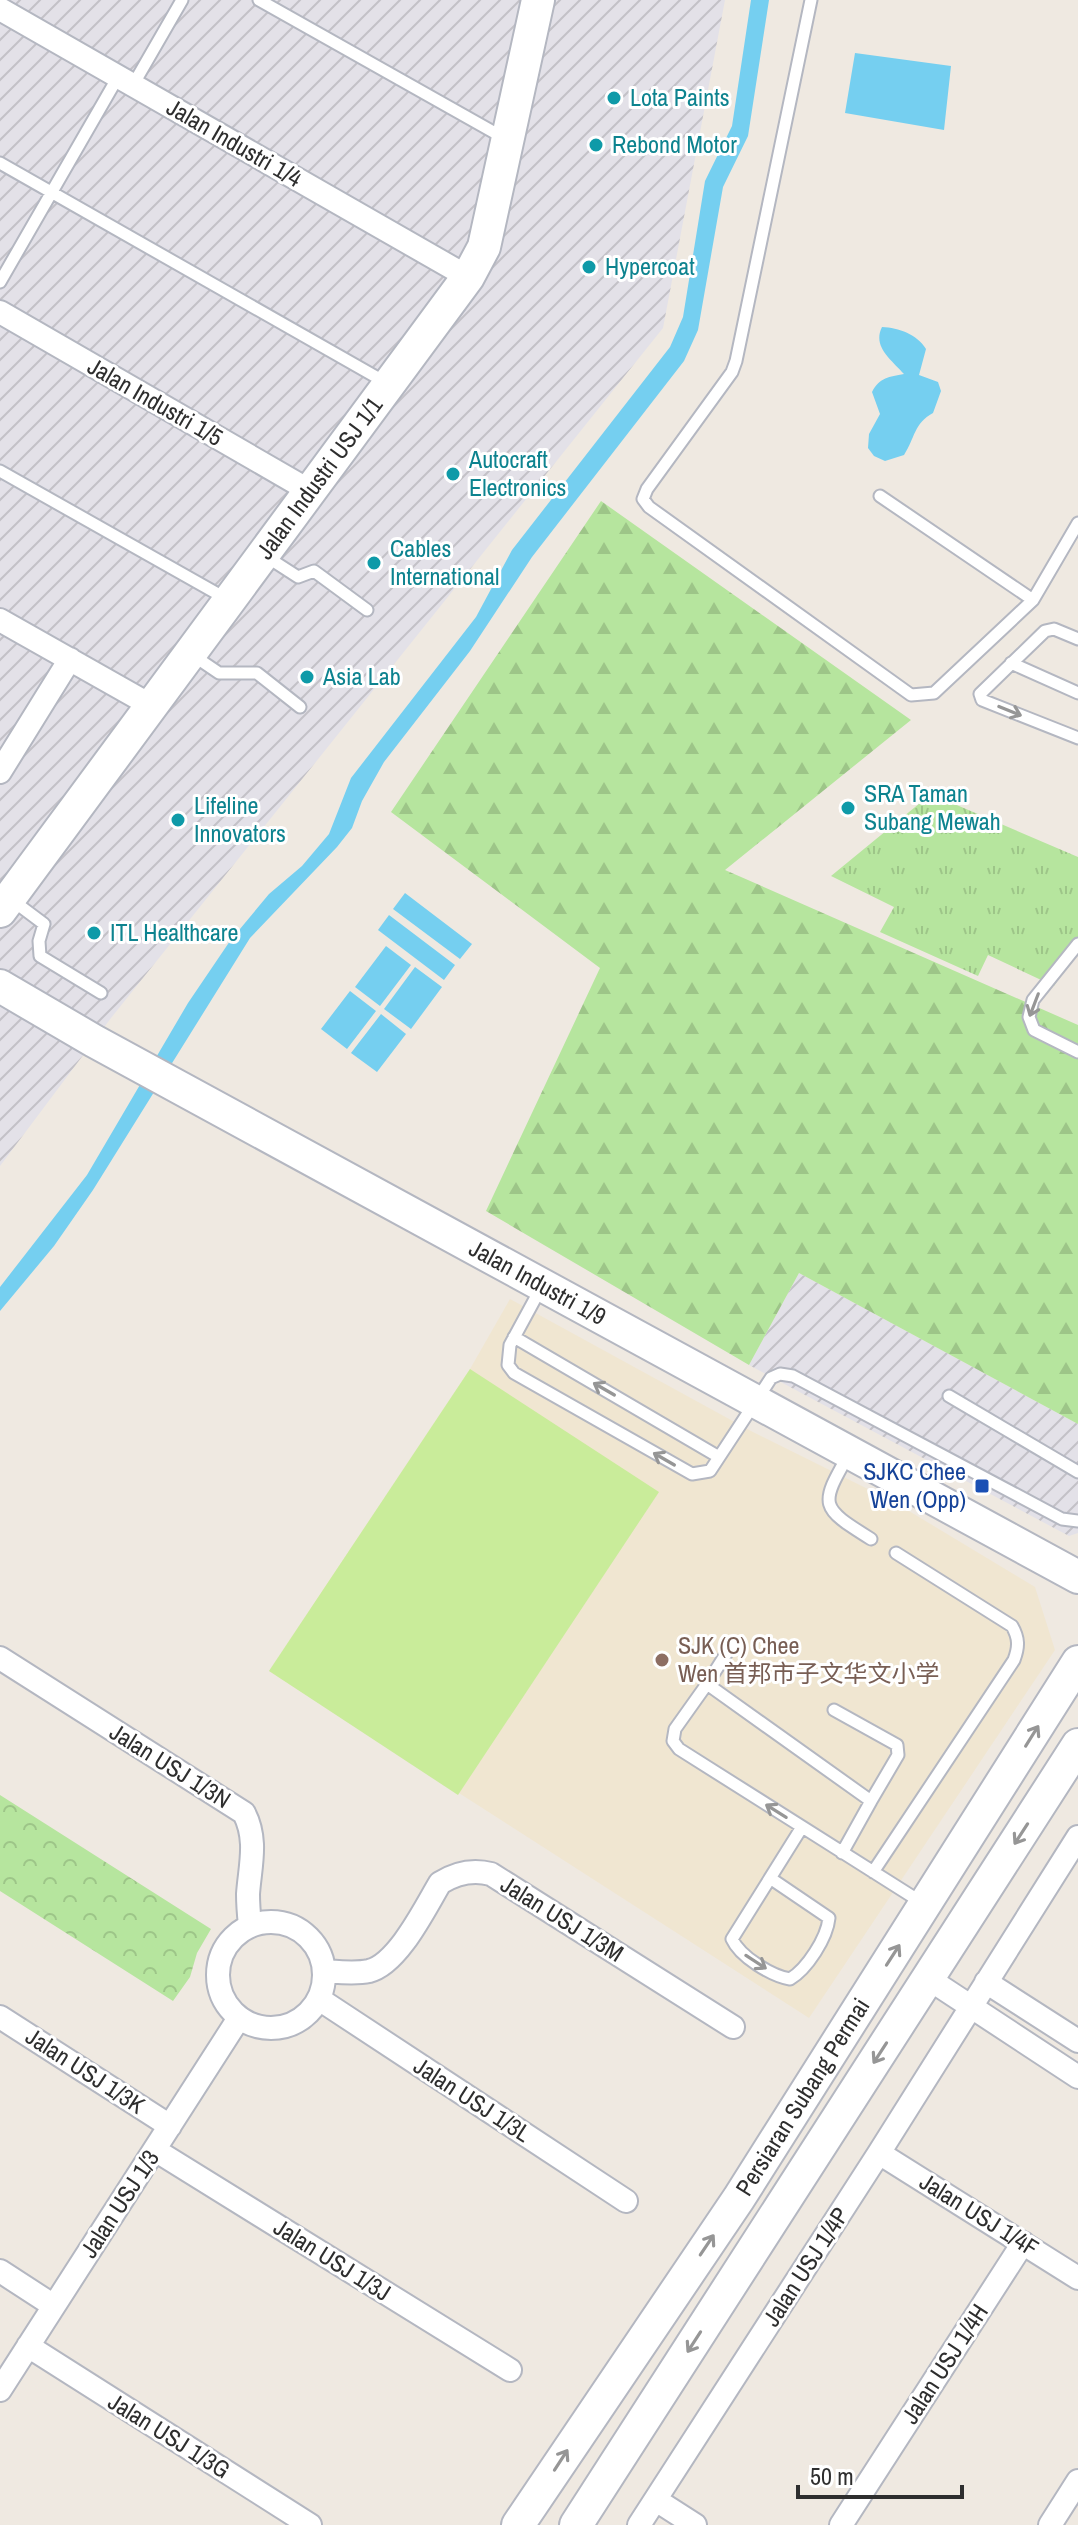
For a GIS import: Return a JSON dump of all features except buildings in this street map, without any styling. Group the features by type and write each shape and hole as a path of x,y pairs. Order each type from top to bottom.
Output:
{"street":[{"name":"Jalan Industri USJ 1/1","path":"5,904 468,277 484,247 534,2"},
{"name":"Jalan Industri 1/4","path":"0,9 468,277"},
{"name":"Jalan Industri 1/5","path":"0,312 310,491"},
{"path":"0,620 152,706"},
{"path":"0,772 70,659"},
{"name":"Jalan Industri 1/9","path":"0,986 1078,1577"},
{"name":"Jalan USJ 1/3N","path":"0,1658 244,1813 253,1842 248,1896 250,1926"},
{"name":"Persiaran Subang Permai","path":"518,2525 739,2198 1078,1662"},
{"name":"Persiaran Subang Permai","path":"576,2525 1078,1745"},
{"name":"Jalan USJ 1/4P","path":"639,2525 1078,1837"},
{"name":"Jalan USJ 1/3M","path":"325,1971 364,1972 388,1961 440,1883 451,1877 479,1871 491,1874 733,2027"},
{"path":"270,1922 290,1925 307,1936 319,1952 325,1971 324,1986 307,2015 292,2024 274,2029 256,2026 239,2018 226,2005 219,1988 218,1969 223,1951 234,1936 250,1926 270,1922"},
{"path":"929,1979 1078,2077"},
{"path":"986,1982 1076,2035"},
{"name":"Jalan USJ 1/3L","path":"319,1999 626,2201"},
{"name":"Jalan USJ 1/3K","path":"0,2017 170,2126"},
{"name":"Jalan USJ 1/3","path":"0,2390 239,2018"},
{"name":"Jalan USJ 1/3J","path":"155,2150 510,2370"},
{"name":"Jalan USJ 1/4F","path":"879,2153 1078,2278"},
{"name":"Jalan USJ 1/4H","path":"841,2525 1023,2243"},
{"path":"0,2271 54,2306"},
{"name":"Jalan USJ 1/3G","path":"28,2346 310,2525"},
{"path":"1050,2525 1078,2481"},
{"path":"656,2500 695,2525"}],"lane":[{"path":"0,282 51,192 182,0"},
{"path":"259,0 508,140"},
{"path":"811,0 736,361 732,372 647,489 643,499 649,507 911,695 934,693 1033,600 1078,523"},
{"path":"0,163 389,385"},
{"path":"0,471 229,600"},
{"path":"880,496 1033,600"},
{"path":"263,555 298,577 314,571 367,610"},
{"path":"1078,639 1054,629 1045,631 980,694 980,697 1078,738"},
{"path":"190,653 219,673 257,673 300,707"},
{"path":"1011,663 1078,693"},
{"path":"5,904 44,924 39,941 40,956 101,993"},
{"path":"1078,944 1033,1000 1029,1017 1034,1030 1078,1052"},
{"path":"542,1285 510,1345 508,1365 514,1373 692,1474 710,1471 771,1378 780,1374 793,1376 1062,1519 1078,1521"},
{"path":"514,1337 719,1457"},
{"path":"949,1396 1078,1472"},
{"path":"850,1452 828,1495 830,1508 836,1517 871,1539"},
{"path":"873,1872 1014,1660 1018,1649 1018,1636 1012,1626 896,1553"},
{"path":"733,1643 675,1729 673,1741 679,1749 925,1905"},
{"path":"707,1684 871,1801"},
{"path":"834,1710 897,1745 898,1755 842,1853"},
{"path":"770,1878 829,1918 828,1928 800,1973 790,1979 781,1977 736,1949 732,1939 770,1878 802,1827"}],"shaded area":[{"path":"0,0 725,0 663,328 111,1018 0,1166"},
{"path":"799,1273 1078,1424 1078,1533 1069,1536 749,1365"},
{"name":"SJK (C) Chee Wen 首邦市子文华文小学","path":"510,1299 751,1431 894,1502 1035,1587 1055,1650 809,2018 269,1671 470,1369"}],"green space":[{"path":"601,501 911,720 725,870 1078,1025 1078,1424 799,1273 749,1365 486,1211 600,968 391,812"},
{"path":"931,794 1078,857 1078,948 1054,986 988,955 978,976 880,932 894,907 831,876"},
{"path":"470,1369 659,1492 458,1795 269,1671"},
{"path":"0,1795 211,1929 197,1953 190,1977 173,2001 0,1891"}],"water":[{"path":"751,0 769,0 748,136 723,187 698,330 684,361 532,557 470,651 384,762 362,801 352,828 250,938 93,1190 54,1246 0,1311 0,1287 87,1175 188,1003 230,941 269,894 302,866 329,834 351,778 476,617 512,550 670,347 683,317 705,181 732,126"},
{"path":"855,53 951,66 944,130 845,113"},
{"path":"882,327 918,339 926,349 919,375 938,382 941,391 933,413 918,426 904,455 885,461 874,456 868,448 869,434 880,414 872,392 889,377 904,374 881,347"},
{"path":"405,893 472,944 460,959 393,909"},
{"path":"389,915 455,965 444,980 378,930"},
{"path":"386,946 411,965 380,1006 355,987"},
{"path":"415,967 442,987 411,1029 384,1009"},
{"path":"350,991 376,1011 347,1049 321,1029"},
{"path":"381,1014 406,1034 377,1072 351,1053"}],"place":[{"name":"Lota Paints","path":"614,98"},
{"name":"Rebond Motor","path":"596,145"},
{"name":"Hypercoat","path":"589,267"},
{"name":"Autocraft Electronics","path":"453,474"},
{"name":"Cables International","path":"374,563"},
{"name":"Asia Lab","path":"307,677"},
{"name":"SRA Taman Subang Mewah","path":"848,808"},
{"name":"Lifeline Innovators","path":"178,820"},
{"name":"ITL Healthcare","path":"94,933"},
{"name":"SJKC Chee Wen (Opp)","path":"982,1486"},
{"name":"SJK (C) Chee Wen 首邦市子文华文小学","path":"662,1660"}]}
